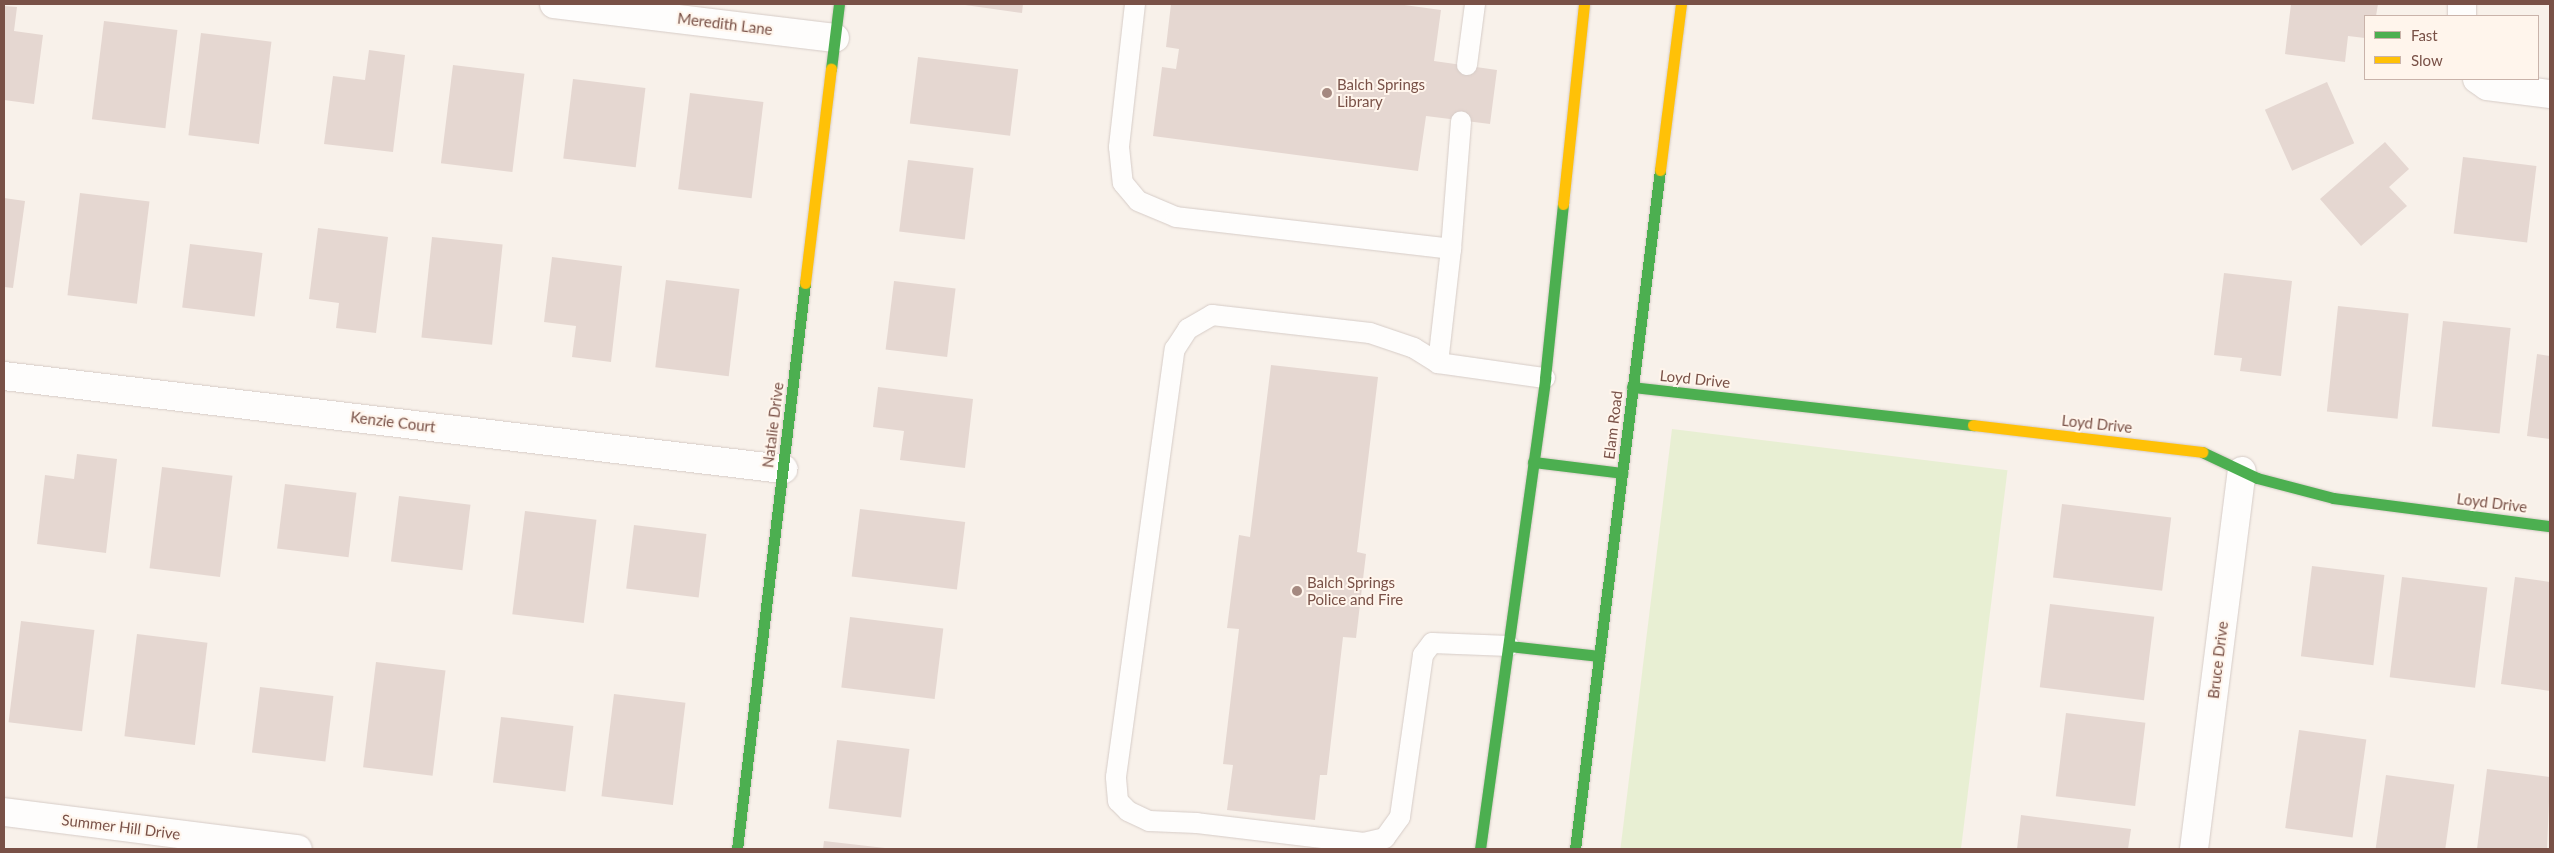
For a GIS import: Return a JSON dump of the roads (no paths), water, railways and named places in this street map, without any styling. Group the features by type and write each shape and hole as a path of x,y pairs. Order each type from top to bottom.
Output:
{"main road":[{"name":"Natalie Drive","path":"737,849 840,4"},
{"path":"1480,849 1545,378 1584,4"},
{"name":"Elam Road","path":"1575,849 1681,4"},
{"name":"Loyd Drive","path":"1632,387 2197,450 2242,471 2333,498 2550,526"},
{"path":"1533,462 1622,473"},
{"path":"1509,646 1599,656"}],"street":[{"name":"Meredith Lane","path":"554,4 835,38"},
{"path":"2478,80 2487,86 2550,94"},
{"name":"Kenzie Court","path":"4,376 783,469"},
{"name":"Bruce Drive","path":"2194,849 2242,471"},
{"name":"Summer Hill Drive","path":"4,812 298,849"}],"lane":[{"path":"1134,4 1119,147 1123,183 1138,201 1176,216 1451,249"},
{"path":"1467,65 1474,4"},
{"path":"1438,363 1451,249 1461,121"},
{"path":"1509,646 1432,643 1424,655 1400,818 1385,838 1364,843 1197,823 1149,821 1128,811 1118,801 1118,767 1175,349 1188,329 1212,315 1370,333 1414,348 1438,363 1545,378"}],"place":[{"name":"Balch Springs Library","path":"1327,93"},
{"name":"Balch Springs Police and Fire","path":"1297,591"}]}
